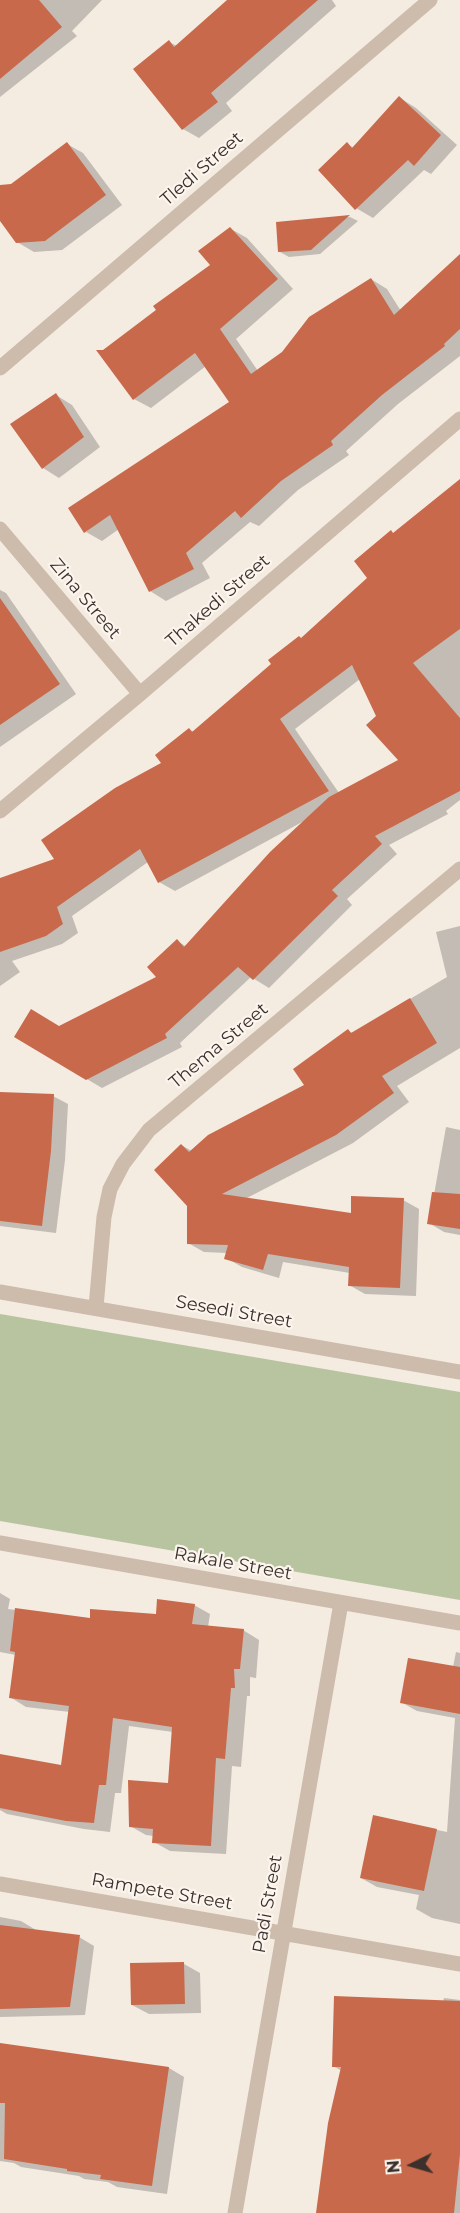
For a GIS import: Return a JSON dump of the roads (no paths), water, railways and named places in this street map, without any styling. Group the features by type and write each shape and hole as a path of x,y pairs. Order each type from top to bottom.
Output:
{"street":[{"name":"Tledi Street","path":"0,368 430,0"},
{"name":"Thakedi Street","path":"0,811 140,694 460,418"},
{"name":"Zina Street","path":"0,529 140,694"},
{"name":"Thema Street","path":"96,1307 104,1217 110,1189 123,1164 149,1130 460,869"},
{"name":"Sesedi Street","path":"0,1292 460,1372"},
{"name":"Rakale Street","path":"0,1543 460,1623"},
{"name":"Padi Street","path":"235,2213 341,1603"},
{"name":"Rampete Street","path":"0,1884 460,1964"}]}
